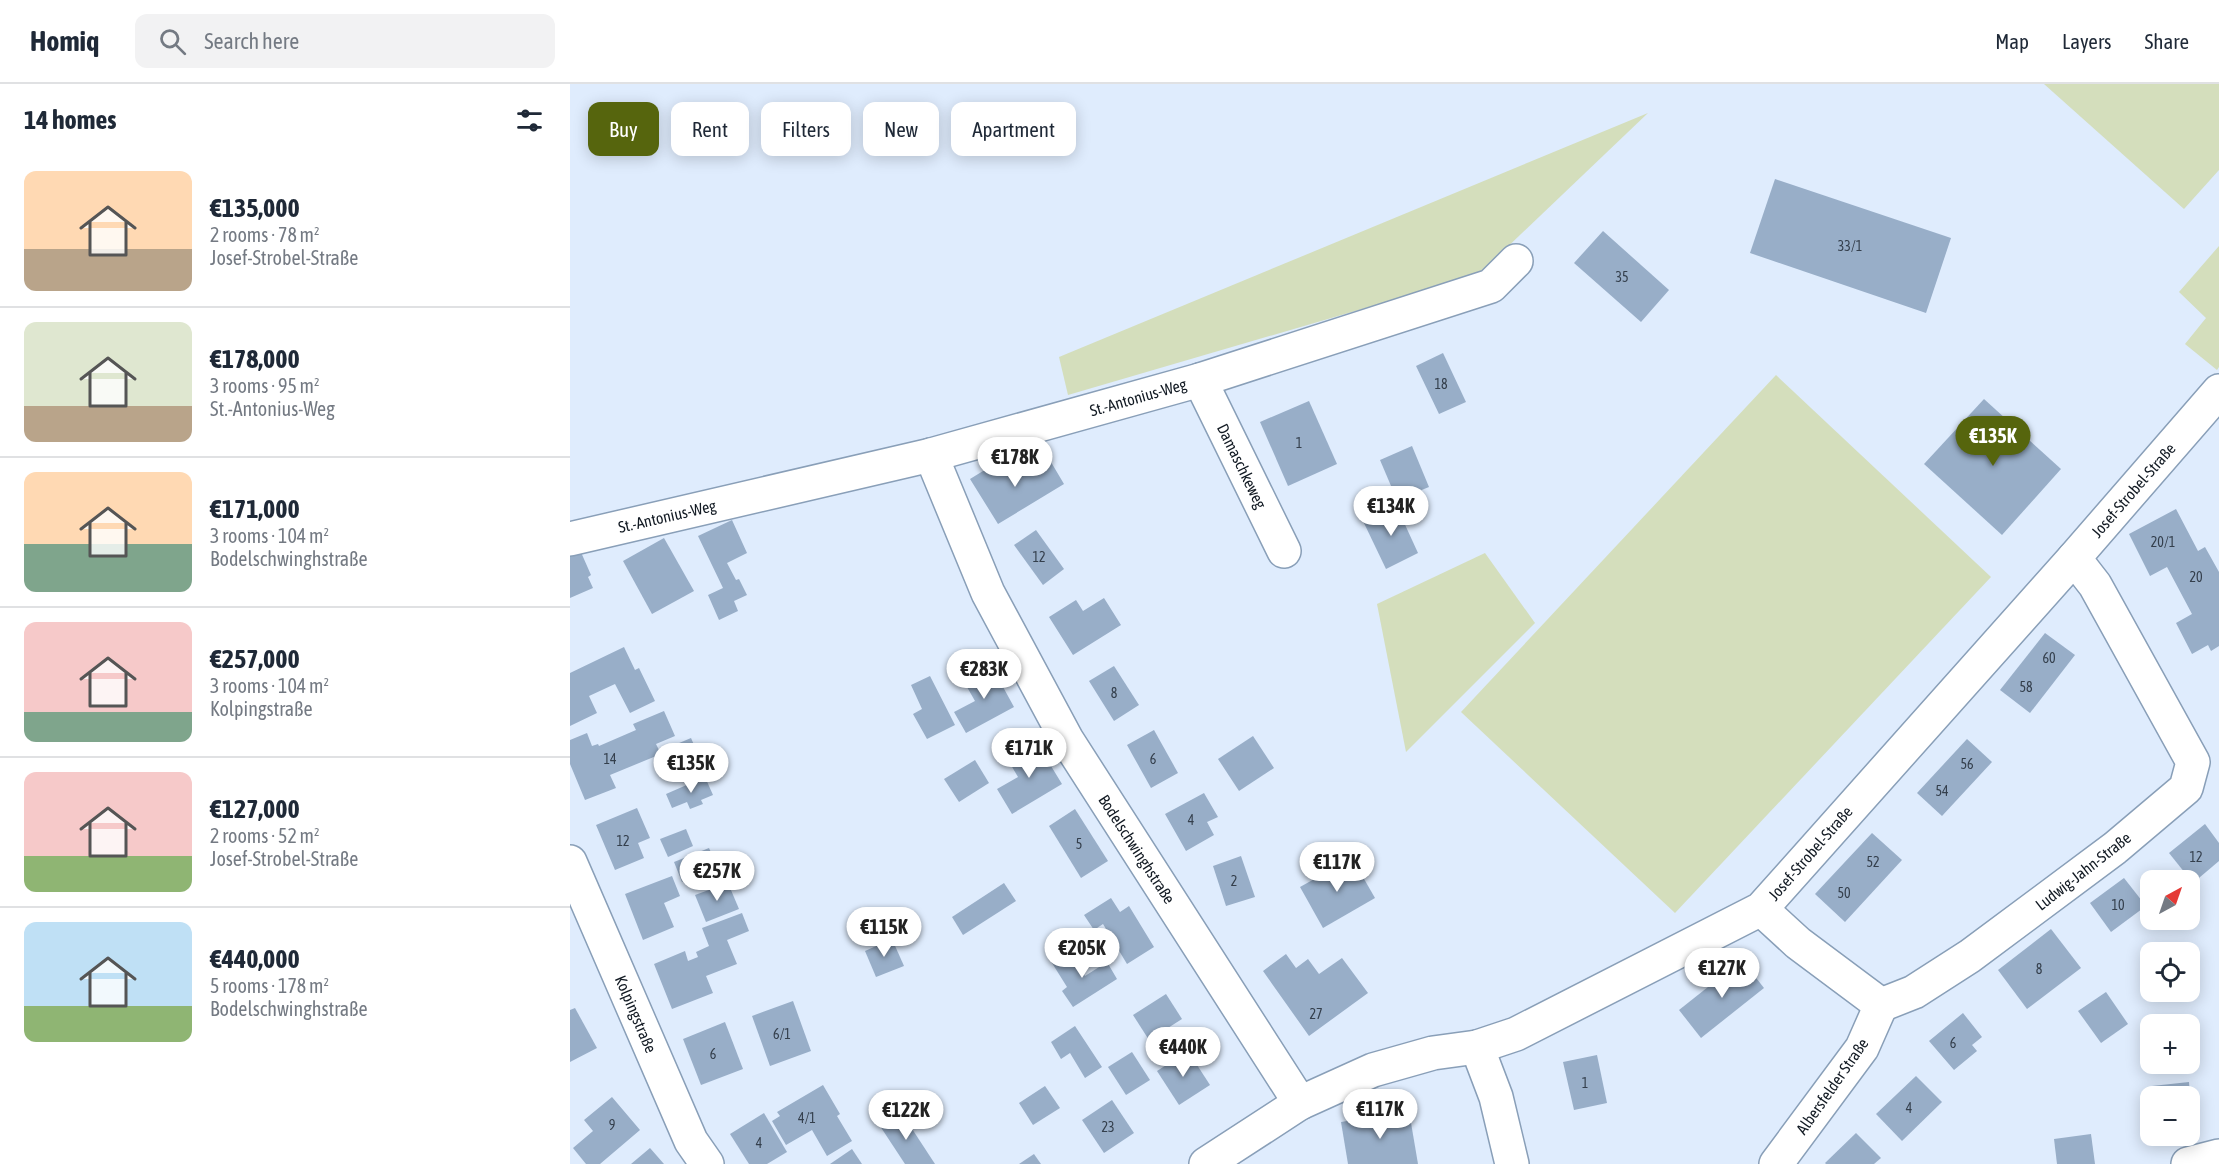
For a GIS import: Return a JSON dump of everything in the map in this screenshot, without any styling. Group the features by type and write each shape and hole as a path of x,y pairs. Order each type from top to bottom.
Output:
{"street":[{"name":"St.-Antonius-Weg","path":"570,538 932,454 1200,380 1491,286 1515,261"},
{"name":"Damaschkeweg","path":"1200,380 1284,551"},
{"name":"Josef-Strobel-Straße","path":"1206,1164 1300,1103 1373,1070 1433,1053 1477,1047 1526,1030 1761,909 2074,558 2219,391"},
{"name":"Bodelschwinghstraße","path":"932,454 988,593 1067,740 1300,1103"},
{"name":"Ludwig-Jahn-Straße","path":"1881,1005 1914,992 1970,956 2115,848 2186,788 2193,762 2095,585 2074,558"},
{"name":"Kolpingstraße","path":"570,862 691,1141 706,1164"},
{"path":"1761,909 1798,943 1881,1005"},
{"name":"Albersfelder Straße","path":"1776,1164 1862,1048 1881,1005"},
{"path":"1477,1047 1496,1097 1512,1164"},
{"path":"2188,1164 2219,1156"}],"green space":[{"path":"2044,84 2219,84 2219,170 2184,209"},
{"path":"1648,113 1478,275 1068,395 1059,357"},
{"path":"2219,246 2219,367 2217,370 2185,344 2206,318 2179,292"},
{"path":"1776,375 1991,577 1675,913 1461,712"},
{"path":"1485,553 1535,623 1406,752 1377,604"}],"building":[{"path":"1775,179 1951,238 1926,313 1750,253"},
{"path":"1603,231 1669,290 1641,322 1574,263"},
{"path":"1443,353 1466,402 1439,414 1416,366"},
{"path":"1984,399 2061,469 2002,535 1924,464"},
{"path":"1309,401 1337,464 1288,486 1260,422"},
{"path":"1412,446 1429,487 1397,500 1380,460"},
{"path":"1048,457 1064,484 998,524 970,479 1001,460 1012,479"},
{"path":"1396,505 1418,553 1386,569 1363,521"},
{"path":"2176,509 2198,551 2205,547 2219,572 2219,646 2211,651 2208,645 2192,654 2176,623 2192,614 2167,567 2150,576 2129,534"},
{"path":"732,520 747,553 727,563 747,595 734,601 738,611 719,620 708,595 723,588 698,536"},
{"path":"1036,530 1064,569 1043,585 1014,545"},
{"path":"664,538 694,591 652,614 623,561"},
{"path":"580,550 591,575 588,577 593,588 570,598 570,555"},
{"path":"1104,598 1121,625 1073,655 1049,617 1076,600 1083,611"},
{"path":"2045,633 2075,655 2030,713 2000,690"},
{"path":"624,647 635,670 639,668 655,701 630,713 615,684 589,696 597,713 570,726 570,673"},
{"path":"991,665 1014,707 966,733 954,712 975,701 963,680"},
{"path":"1114,666 1139,705 1114,721 1089,681"},
{"path":"930,676 955,725 927,739 913,714 922,709 911,685"},
{"path":"664,711 675,736 656,744 661,754 610,775 616,788 585,800 570,764 570,740 587,733 592,746 598,744 599,746 636,730 633,724"},
{"path":"1154,730 1178,773 1151,788 1127,745"},
{"path":"1253,736 1274,768 1239,791 1218,759"},
{"path":"691,738 702,763 676,774 665,749"},
{"path":"1967,739 1992,762 1942,816 1917,793"},
{"path":"1037,743 1062,784 1012,814 997,789 1018,777 1008,760"},
{"path":"975,760 989,783 959,802 944,779"},
{"path":"705,777 713,795 701,800 703,804 690,809 687,802 672,808 666,794"},
{"path":"1204,793 1218,817 1207,822 1214,835 1186,851 1165,814"},
{"path":"637,808 650,838 638,843 644,858 615,870 596,825"},
{"path":"1075,809 1108,861 1081,878 1049,826"},
{"path":"2205,824 2219,843 2219,861 2200,877 2200,870 2183,870 2169,853"},
{"path":"686,829 693,846 668,857 660,839"},
{"path":"1872,833 1902,860 1845,922 1815,894"},
{"path":"709,848 718,868 682,882 674,862"},
{"path":"1241,856 1255,897 1226,906 1213,866"},
{"path":"1352,858 1375,898 1323,928 1300,887"},
{"path":"672,876 680,896 664,903 674,927 643,940 625,894"},
{"path":"2124,878 2140,898 2140,910 2111,932 2090,903"},
{"path":"728,883 739,909 706,922 695,895"},
{"path":"1004,883 1016,901 963,935 952,917"},
{"path":"1111,898 1120,912 1129,906 1154,947 1127,964 1103,924 1094,930 1084,915"},
{"path":"742,913 749,931 727,940 737,964 706,976 713,993 672,1009 654,964 685,951 688,961 698,957 696,952 709,946 702,928"},
{"path":"2051,929 2081,968 2027,1009 1998,970"},
{"path":"892,939 904,966 876,977 865,951"},
{"path":"1070,952 1085,976 1107,962 1117,979 1073,1007 1062,991 1067,987 1052,963"},
{"path":"1286,954 1296,968 1308,959 1319,974 1342,958 1368,993 1309,1036 1263,971"},
{"path":"1742,960 1764,988 1701,1038 1679,1010"},
{"path":"2106,992 2128,1024 2101,1043 2078,1011"},
{"path":"1166,994 1182,1019 1149,1040 1133,1015"},
{"path":"793,1001 811,1051 770,1066 752,1016"},
{"path":"575,1008 597,1048 570,1062 570,1010"},
{"path":"1963,1013 1982,1037 1972,1045 1977,1051 1954,1070 1929,1041"},
{"path":"725,1022 743,1069 701,1085 683,1039"},
{"path":"1075,1026 1102,1067 1085,1078 1070,1053 1061,1059 1051,1042"},
{"path":"1188,1051 1210,1085 1179,1105 1157,1071"},
{"path":"1132,1052 1150,1080 1126,1095 1108,1067"},
{"path":"1597,1055 1607,1103 1574,1110 1563,1062"},
{"path":"1916,1076 1942,1102 1902,1141 1876,1114"},
{"path":"2189,1082 2189,1086 2152,1086"},
{"path":"823,1085 840,1114 837,1116 852,1141 827,1156 812,1130 786,1145 772,1121 780,1116 777,1112"},
{"path":"1045,1086 1060,1108 1033,1125 1019,1103"},
{"path":"612,1097 640,1130 600,1164 586,1164 573,1148 593,1131 584,1120"},
{"path":"1112,1100 1134,1133 1104,1153 1082,1120"},
{"path":"1409,1111 1418,1164 1348,1164 1341,1122"},
{"path":"901,1112 935,1164 905,1164 880,1126"},
{"path":"764,1113 787,1152 767,1164 749,1164 730,1134"},
{"path":"1856,1133 1881,1158 1874,1164 1825,1163"},
{"path":"2091,1134 2095,1164 2057,1164 2054,1139"},
{"path":"650,1148 664,1164 631,1164"},
{"path":"852,1149 862,1164 830,1164"},
{"path":"1034,1154 1041,1164 1019,1164"}]}
